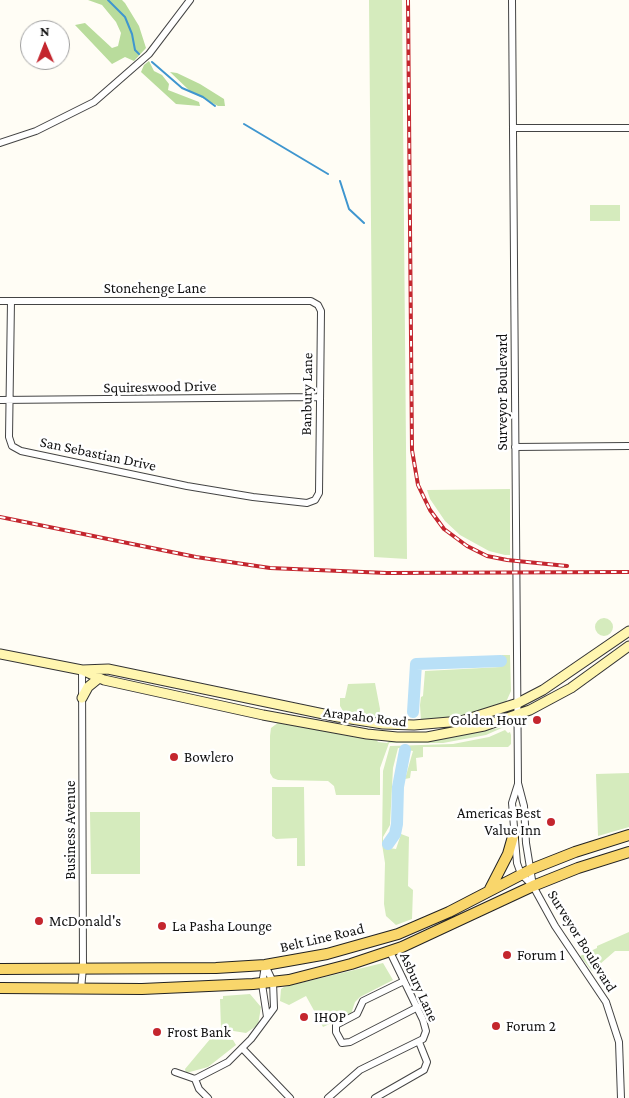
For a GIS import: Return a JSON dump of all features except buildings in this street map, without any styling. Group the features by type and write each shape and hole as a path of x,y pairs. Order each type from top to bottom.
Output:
{"main road":[{"name":"Arapaho Road","path":"82,670 108,669 383,724 414,725 461,721 518,703 543,690 629,631"},
{"name":"Arapaho Road","path":"0,654 82,670 100,678 263,716 397,737 427,737 458,732 518,715 571,688 629,646"},
{"path":"82,698 88,687 100,678"},
{"path":"490,890 504,864 514,833"},
{"name":"Belt Line Road","path":"0,969 216,968 265,965 349,950 386,938 449,912 532,869 575,852 629,835"},
{"name":"Belt Line Road","path":"0,988 81,989 262,984 273,982 351,964 390,952 431,935 533,886 578,868 629,852"}],"street":[{"path":"0,143 36,131 94,102 149,54 190,0"},
{"name":"Surveyor Boulevard","path":"512,0 518,783 524,806 526,843 532,869 533,886"},
{"path":"513,128 629,128"},
{"name":"Stonehenge Lane","path":"0,301 311,301"},
{"name":"San Sebastian Drive","path":"11,301 9,437 12,446 21,451 186,486 253,497 307,502 315,500 319,493"},
{"name":"Banbury Lane","path":"311,301 318,305 321,311 319,493"},
{"name":"Squireswood Drive","path":"0,400 320,397"},
{"path":"515,447 629,446"},
{"name":"Business Avenue","path":"81,989 83,968 82,670"},
{"name":"Surveyor Boulevard","path":"518,783 512,803 514,833 521,874 533,886 555,926 606,1002 619,1042 621,1098"},
{"name":"Asbury Lane","path":"328,1098 360,1070 419,1042 426,1031 418,1007 390,952"},
{"path":"175,1072 195,1079 228,1062 242,1048 274,1008 273,982 265,965"},
{"path":"265,965 262,984 267,1017"},
{"path":"404,981 363,1001 357,1014 336,1025 336,1032 342,1043 350,1042 418,1007"},
{"path":"375,1098 424,1070 427,1062 419,1042"},
{"path":"242,1048 290,1098"},
{"path":"195,1079 199,1089 208,1098"}],"green space":[{"path":"88,0 122,0 125,3 139,26 146,48 134,61 125,57 112,64 75,25 85,23 112,48 118,46 121,33 116,22 102,5"},
{"path":"369,0 402,0 407,559 374,557"},
{"path":"149,61 154,71 162,75 169,84 168,90 199,102 200,106 176,104 141,72 144,65"},
{"path":"170,72 177,73 200,84 224,99 225,106 218,106 191,92"},
{"path":"590,205 620,205 620,221 590,221"},
{"path":"510,489 510,555 489,551 460,535 445,521 430,499 427,490"},
{"path":"604,618 610,621 613,627 610,633 604,636 598,633 595,627 598,621"},
{"path":"502,655 510,655 511,691 506,702 485,711 454,718 421,721 420,705 421,697 423,696 425,671 501,667"},
{"path":"375,683 380,709 379,718 376,719 343,711 340,706 340,698 345,698 348,684"},
{"path":"279,722 375,738 378,742 387,743 390,740 439,739 504,727 486,735 443,743 389,743 380,768 380,795 336,795 334,786 328,781 278,780 273,778 270,773 270,736 271,728"},
{"path":"505,730 508,733 510,732 511,735 511,744 508,747 423,747 423,757 416,758 417,771 411,771 410,778 405,779 413,751 398,748 393,768 390,825 383,837 383,843 389,848 396,849 401,834 409,837 408,886 413,890 412,919 396,925 386,916 384,904 385,863 382,844 383,771 390,746 453,744 489,737"},
{"path":"629,773 629,827 598,836 596,774"},
{"path":"272,787 304,787 305,866 297,866 297,838 276,839 272,836"},
{"path":"90,812 140,812 140,874 91,874"},
{"path":"629,932 629,951 615,951 592,971 580,956 597,948 597,946"},
{"path":"383,963 393,980 360,997 355,1002 351,1014 323,1027 306,996 289,1005 280,1001 281,989 284,987"},
{"path":"250,994 261,1007 258,1025 246,1033 221,1029 220,999 223,999 223,996"},
{"path":"211,1038 233,1040 236,1045 208,1067 186,1073 185,1069"}],"waterway":[{"path":"108,0 125,17 132,34 135,50 139,54"},
{"path":"152,62 182,88 203,97 215,106"},
{"path":"244,124 328,174"},
{"path":"340,181 349,209 364,223"},
{"path":"413,712 416,664 501,661"},
{"path":"388,844 395,834 397,824 398,787 405,750"}],"railway":[{"path":"408,0 412,450 418,485 430,510 444,529 467,546 487,556 567,566"},
{"path":"0,517 196,557 270,568 387,573 629,572"}],"place":[{"name":"Golden Hour","path":"537,720"},
{"name":"Bowlero","path":"174,757"},
{"name":"Americas Best Value Inn","path":"551,822"},
{"name":"McDonald's","path":"39,921"},
{"name":"La Pasha Lounge","path":"162,926"},
{"name":"Forum 1","path":"507,955"},
{"name":"IHOP","path":"304,1017"},
{"name":"Forum 2","path":"496,1026"},
{"name":"Frost Bank","path":"157,1032"}]}
